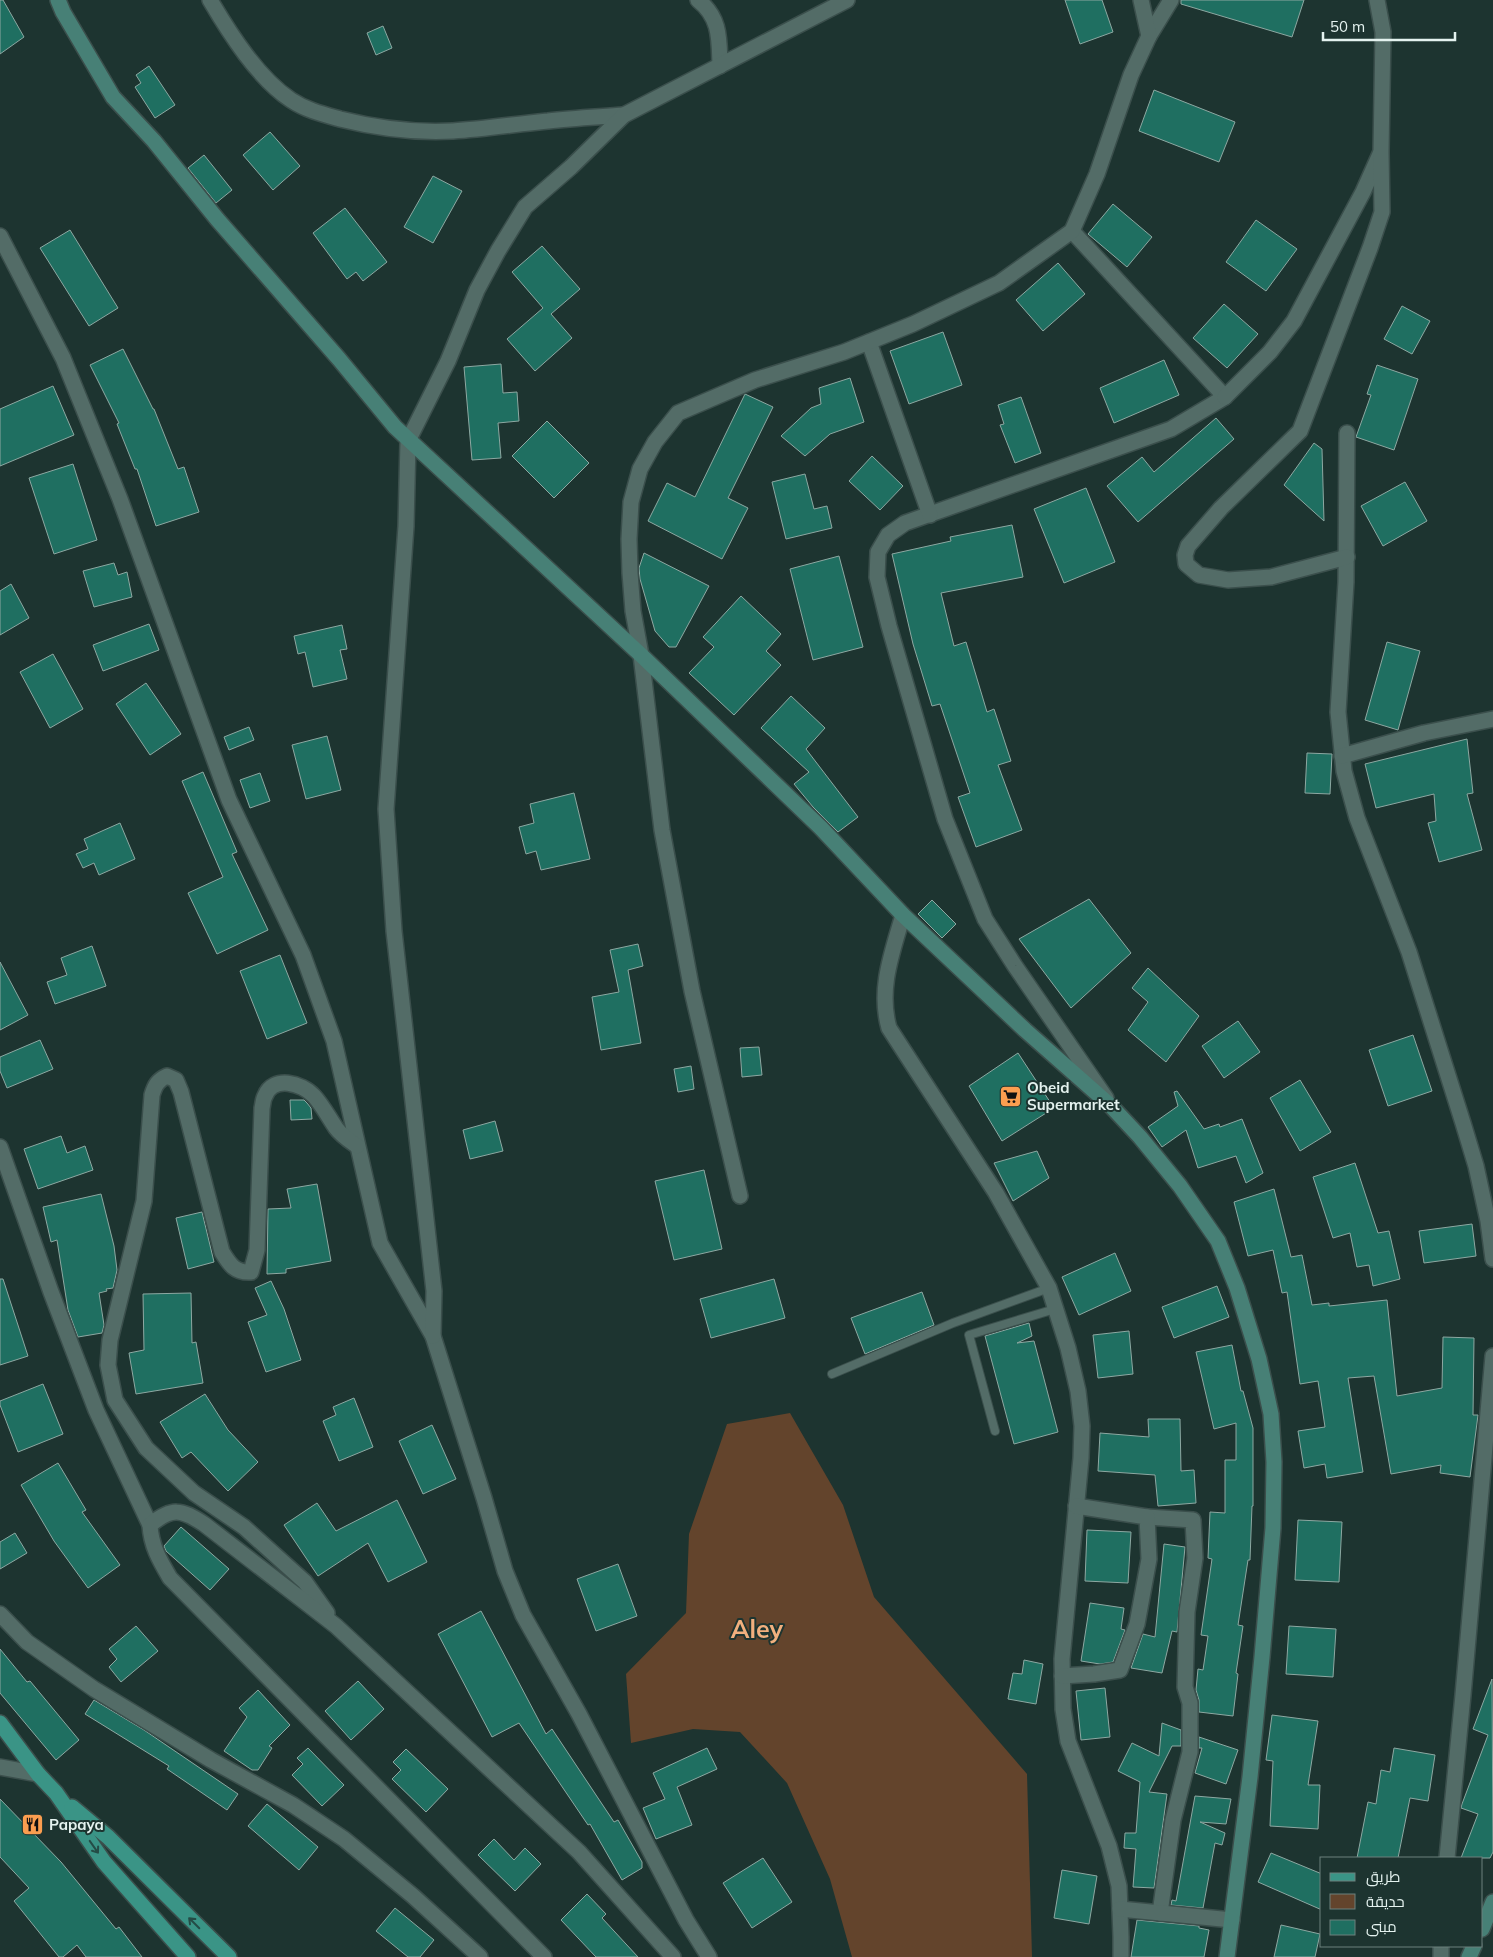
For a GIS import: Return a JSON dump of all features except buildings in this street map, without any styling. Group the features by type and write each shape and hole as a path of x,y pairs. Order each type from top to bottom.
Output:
{"main road":[{"path":"58,0 62,12 113,97 154,141 217,219 408,441 642,655 821,828 903,915 1025,1030 1111,1106 1140,1137 1180,1186 1218,1241 1237,1288 1259,1359 1271,1414 1274,1462 1273,1528 1250,1777 1226,1957"},
{"path":"0,1723 38,1774 56,1793 108,1837 229,1957"},
{"path":"56,1793 104,1862 188,1957"},
{"path":"1483,1927 1493,1902"}],"street":[{"path":"210,0 264,76 290,99 312,112 380,127 453,131 549,120 624,115"},
{"path":"698,0 715,18 719,35 720,66"},
{"path":"433,1336 434,1290 394,931 386,808 406,535 408,441 448,361 476,290 525,208 571,168 624,115 847,0"},
{"path":"1140,0 1149,36"},
{"path":"740,1196 692,991 662,830 642,655 633,612 629,539 631,502 640,469 655,442 678,413 755,380 844,352 913,324 999,282 1072,231 1097,174 1131,75 1149,36 1171,0"},
{"path":"1347,557 1271,577 1228,580 1199,576 1186,564 1185,555 1188,546 1221,508 1300,431 1382,212 1383,32 1377,0"},
{"path":"1111,1106 985,919 945,819 928,766 888,626 877,578 878,552 888,535 905,524 1171,429 1225,398 1270,352 1294,321 1363,192 1381,152"},
{"path":"1072,231 1225,398"},
{"path":"0,236 63,358 120,499 229,800 303,955 334,1041 380,1243 433,1336 505,1571 523,1615 579,1714 686,1920 708,1957"},
{"path":"869,342 930,515"},
{"path":"1347,433 1347,557 1338,712 1344,771 1357,818 1409,952 1463,1123 1476,1166 1488,1221 1493,1259"},
{"path":"1342,756 1424,733 1493,719"},
{"path":"903,915 888,968 885,990 884,1011 889,1028 996,1193 1049,1288 1068,1348 1079,1400 1082,1426 1081,1458 1062,1650 1063,1709 1068,1741 1109,1846 1119,1886 1121,1957"},
{"path":"336,1626 305,1582 244,1527 194,1494 146,1448 114,1400 108,1366 110,1340 144,1201 152,1095 155,1086 160,1080 168,1076 176,1080 181,1092 222,1252 230,1266 241,1273 251,1272 257,1250 262,1108 265,1095 271,1087 288,1083 306,1089 314,1097 337,1130 357,1146"},
{"path":"0,1147 51,1292 96,1410 150,1525 150,1537 155,1552 170,1578 544,1957"},
{"path":"1447,1857 1493,1356"},
{"path":"1076,1506 1147,1517 1193,1520 1195,1558 1187,1612 1185,1687 1190,1703 1190,1752 1173,1820 1160,1913"},
{"path":"150,1525 164,1514 181,1512 191,1516 336,1626 579,1852 673,1957"},
{"path":"1062,1676 1120,1670 1137,1624 1149,1560 1147,1517"},
{"path":"0,1614 27,1642 94,1689 211,1760 293,1805 344,1840 413,1896 480,1957"},
{"path":"0,1766 38,1774"},
{"path":"1120,1909 1232,1920"}],"lane":[{"path":"832,1374 953,1323 1049,1288"},
{"path":"995,1431 969,1335 1055,1309"}],"green space":[{"path":"790,1413 843,1505 874,1597 1027,1774 1032,1957 852,1957 830,1879 787,1783 740,1732 693,1729 631,1743 626,1674 686,1613 689,1534 727,1424"}],"place":[{"name":"Obeid Supermarket","path":"1011,1097"},
{"name":"Papaya","path":"33,1825"}],"district":[{"name":"Aley","path":"757,1629"}]}
